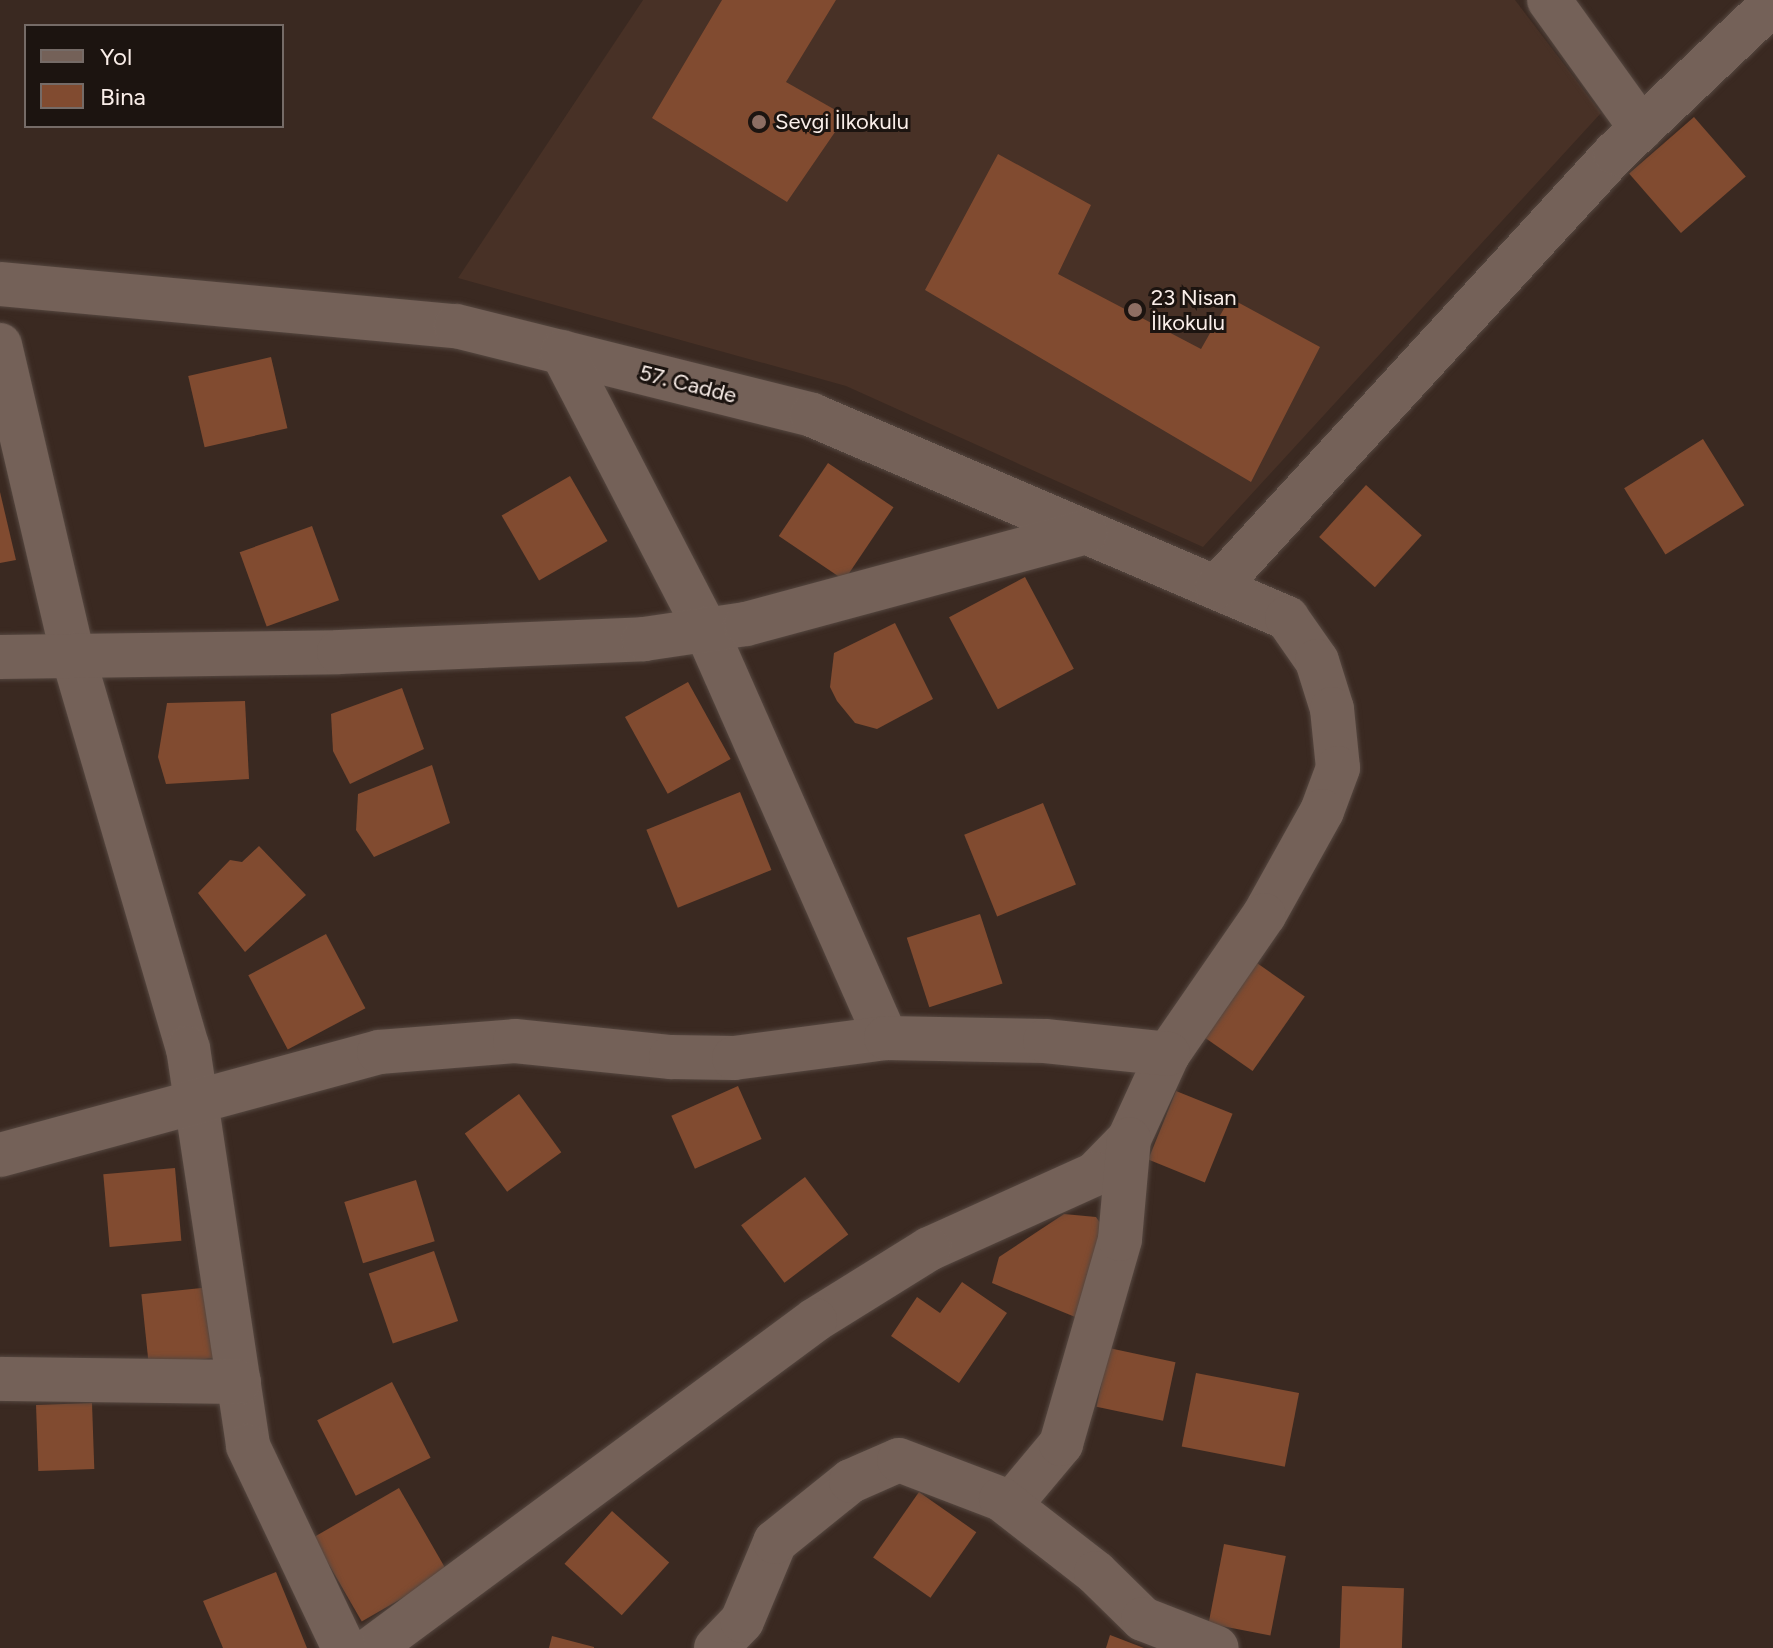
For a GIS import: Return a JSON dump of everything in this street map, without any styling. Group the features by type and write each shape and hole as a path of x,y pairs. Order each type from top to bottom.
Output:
{"street":[{"path":"1549,0 1641,128"},
{"path":"1217,587 1641,128 1773,3"},
{"name":"57. Cadde","path":"0,284 456,326 812,415 1287,618 1317,661 1332,709 1338,768 1322,811 1264,915 1168,1054 1129,1139"},
{"path":"0,345 73,656 188,1048 248,1446 344,1648"},
{"path":"562,352 706,630 886,1038"},
{"path":"0,657 339,652 644,639 746,624 1086,532"},
{"path":"0,1155 394,1051 515,1041 671,1057 734,1058 886,1038 1045,1041 1168,1054"},
{"path":"1010,1505 1061,1444 1120,1239 1129,1139"},
{"path":"372,1648 815,1320 929,1249 1095,1174 1129,1139"},
{"path":"0,1379 239,1382"},
{"path":"716,1648 742,1621 775,1542 851,1481 899,1460 1010,1505 1096,1573 1143,1619 1217,1648"}],"shaded area":[{"name":"23 Nisan İlkokulu","path":"643,0 1515,0 1601,113 1203,547 846,386 458,278"}],"building":[{"path":"722,0 836,0 786,82 846,116 787,202 652,118"},
{"path":"1694,117 1746,177 1681,233 1629,173"},
{"path":"998,154 1091,205 1058,274 1201,349 1230,298 1320,347 1251,482 925,290"},
{"path":"271,357 287,428 205,447 188,376"},
{"path":"1703,439 1744,505 1665,554 1624,488"},
{"path":"828,463 893,507 844,580 779,536"},
{"path":"570,476 608,541 539,580 502,516"},
{"path":"1366,485 1422,535 1375,587 1319,537"},
{"path":"0,492 16,560 0,563"},
{"path":"312,526 339,600 267,627 240,552"},
{"path":"1025,577 1074,669 998,709 949,617"},
{"path":"895,623 933,699 877,729 855,723 830,687 834,653"},
{"path":"688,682 731,759 668,794 625,717"},
{"path":"402,688 424,749 350,784 333,751 331,714"},
{"path":"245,701 249,779 166,784 158,757 167,703"},
{"path":"432,765 450,823 374,857 356,830 358,794"},
{"path":"740,792 771,870 678,908 646,830"},
{"path":"1043,803 1076,885 997,916 964,835"},
{"path":"259,846 306,895 245,952 198,893 230,860 242,862"},
{"path":"980,914 1003,983 929,1007 907,938"},
{"path":"326,934 365,1008 288,1049 248,975"},
{"path":"1254,961 1305,997 1253,1071 1202,1036"},
{"path":"738,1086 762,1139 695,1169 671,1116"},
{"path":"1176,1091 1233,1114 1205,1182 1148,1160"},
{"path":"519,1094 561,1152 507,1192 465,1133"},
{"path":"175,1168 181,1241 110,1247 103,1174"},
{"path":"805,1177 848,1235 784,1283 741,1225"},
{"path":"416,1180 435,1241 363,1263 344,1202"},
{"path":"1064,1214 1096,1217 1103,1227 1080,1319 992,1283 999,1257"},
{"path":"434,1251 458,1321 393,1343 369,1273"},
{"path":"962,1282 1007,1313 959,1383 891,1336 917,1297 940,1313"},
{"path":"211,1287 218,1358 149,1365 141,1294"},
{"path":"1109,1348 1176,1362 1163,1421 1097,1407"},
{"path":"1196,1373 1299,1393 1285,1467 1182,1447"},
{"path":"392,1382 431,1458 356,1496 317,1420"},
{"path":"92,1403 94,1469 38,1471 36,1405"},
{"path":"399,1488 448,1572 362,1622 313,1538"},
{"path":"919,1492 976,1532 930,1598 873,1558"},
{"path":"612,1511 669,1563 622,1615 564,1564"},
{"path":"1224,1544 1286,1556 1270,1636 1209,1624"},
{"path":"276,1572 307,1648 223,1648 203,1601"},
{"path":"1342,1586 1404,1588 1402,1648 1340,1648"},
{"path":"1110,1635 1144,1648 1106,1648"},
{"path":"552,1636 594,1647 594,1648 549,1648"}],"place":[{"name":"Sevgi İlkokulu","path":"759,122"},
{"name":"23 Nisan İlkokulu","path":"1135,310"}]}
